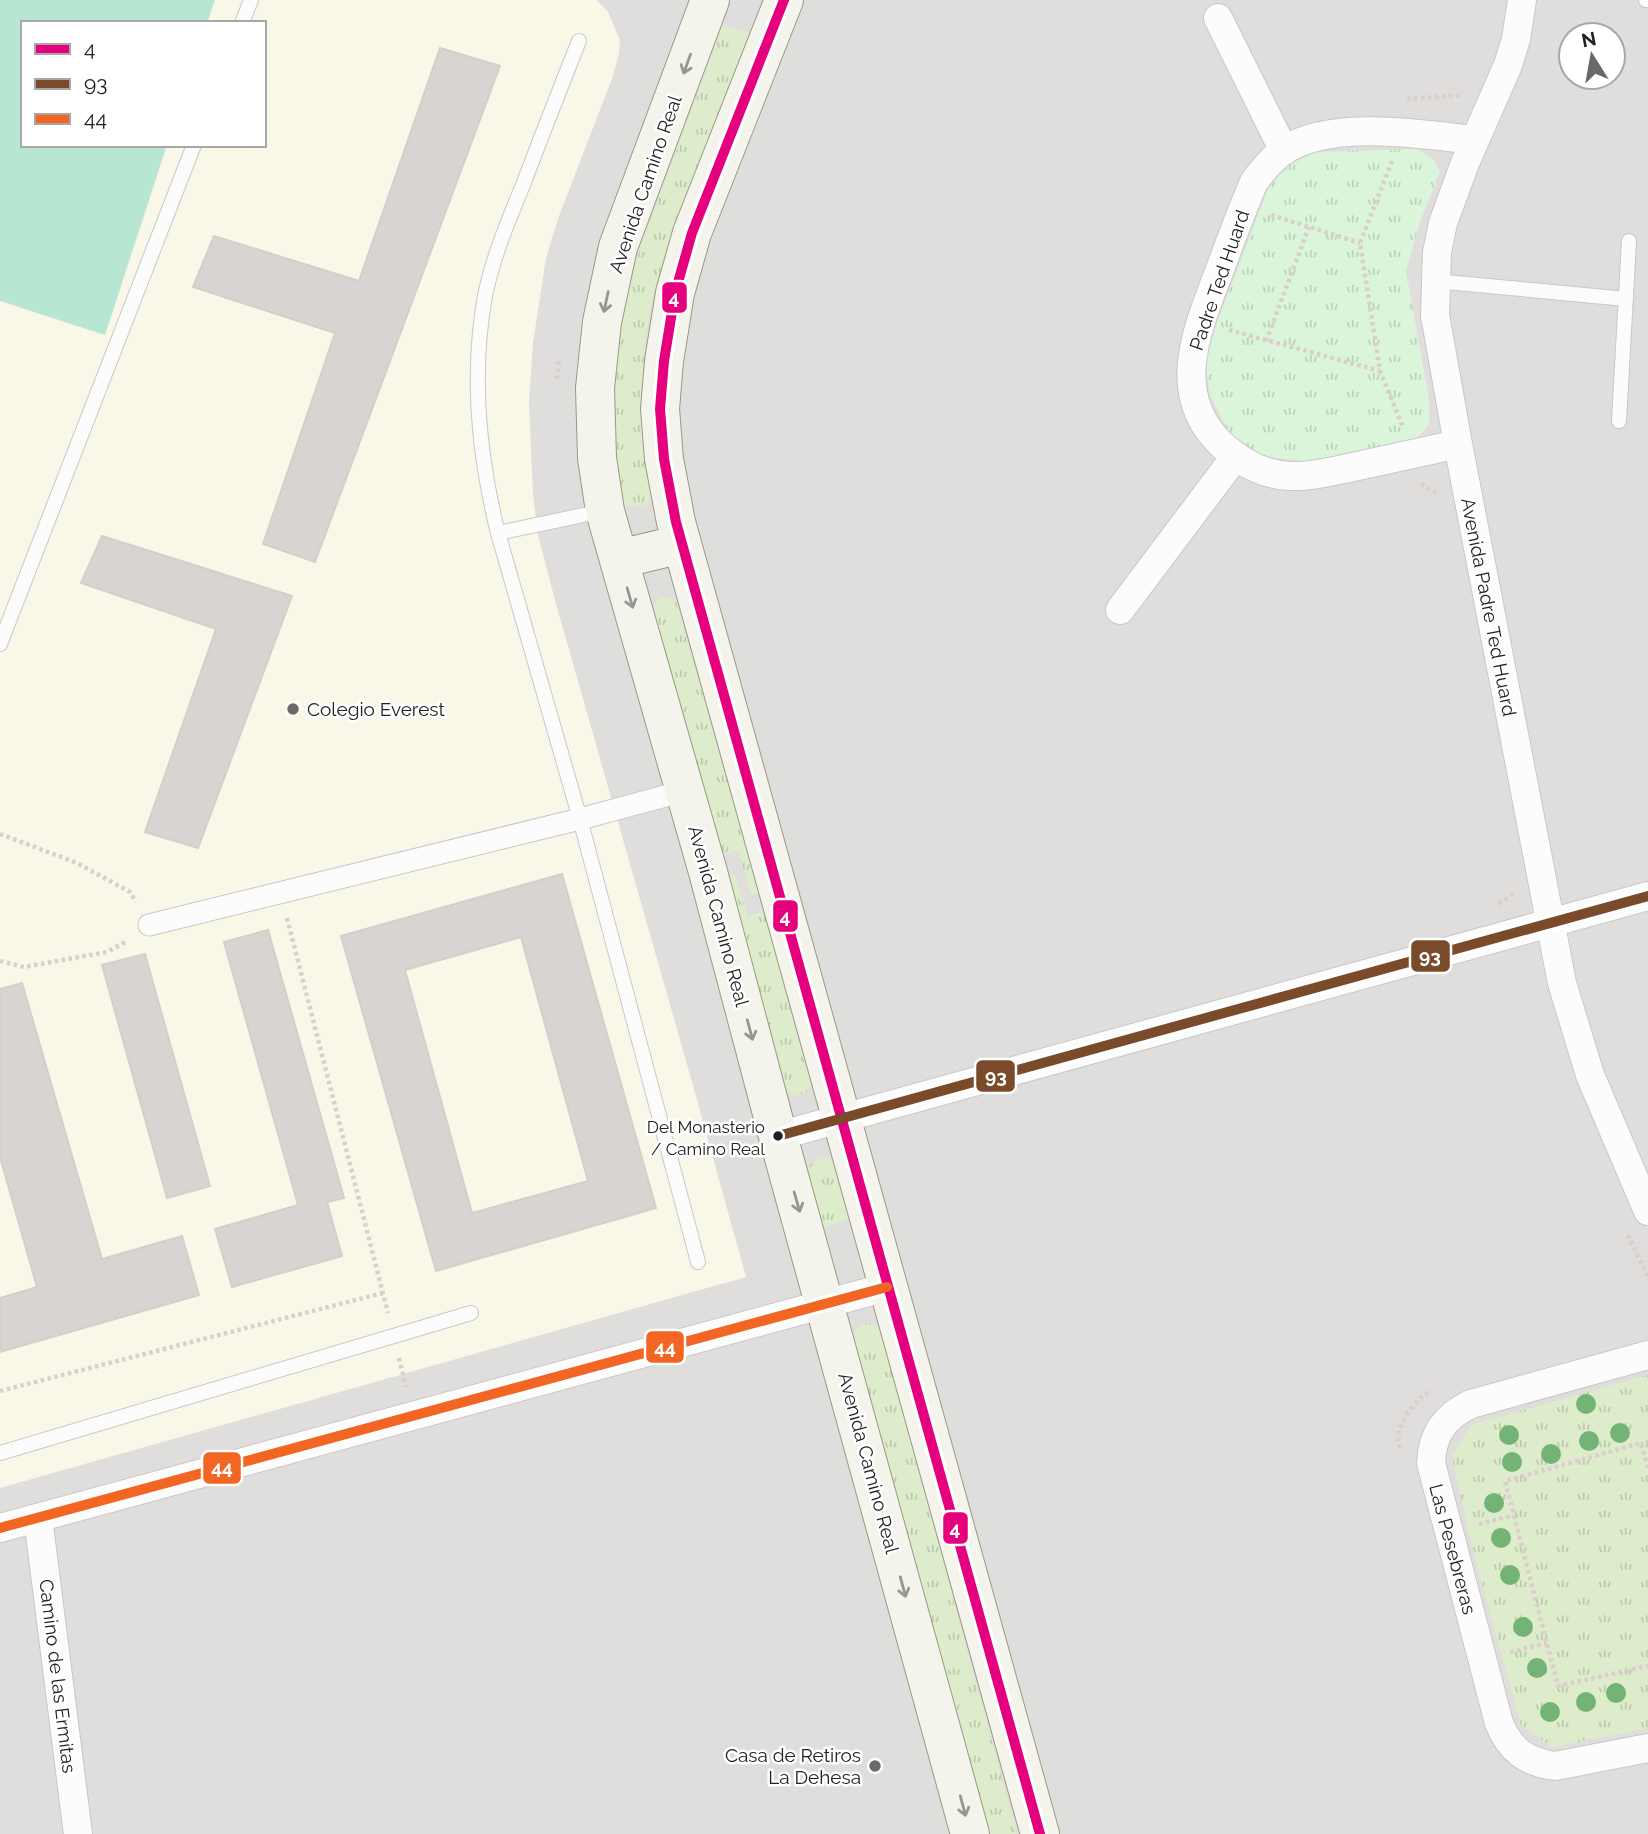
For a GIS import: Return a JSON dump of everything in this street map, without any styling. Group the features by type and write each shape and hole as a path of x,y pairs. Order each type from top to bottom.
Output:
{"main road":[{"name":"Avenida Camino Real","path":"710,0 618,247 602,322 595,388 597,458 605,511 708,872 970,1834"},
{"path":"778,2 692,233 675,293 664,361 660,409 664,459 682,544 1040,1834"},
{"path":"619,559 682,544"}],"street":[{"name":"Avenida Padre Ted Huard","path":"1522,0 1516,40 1508,65 1474,140 1443,223 1435,281 1437,325 1562,983 1582,1052 1607,1118 1648,1210"},
{"path":"1218,18 1284,150"},
{"name":"Padre Ted Huard","path":"1458,444 1305,476 1273,474 1235,457 1211,431 1196,400 1191,378 1191,354 1243,207 1258,176 1284,150 1302,141 1338,132 1474,140"},
{"path":"1120,610 1235,457"},
{"path":"149,925 684,791"},
{"path":"778,1136 1648,896"},
{"path":"0,1528 887,1287"},
{"name":"Las Pesebreras","path":"1648,1355 1457,1410 1437,1432 1431,1463 1499,1723 1513,1748 1525,1758 1539,1764 1555,1766 1648,1748"},
{"name":"Camino de las Ermitas","path":"38,1518 78,1834"}],"lane":[{"path":"243,21 251,0"},
{"path":"579,41 497,251 485,295 480,336 479,408 487,488 498,533 580,819 698,1262"},
{"path":"0,644 193,147"},
{"path":"1619,421 1629,242"},
{"path":"1435,281 1626,299"},
{"path":"498,533 605,511"},
{"path":"0,1453 471,1313"}],"path":[{"path":"1398,100 1461,95 1468,85"},
{"path":"1402,134 1360,243 1380,371 1414,454"},
{"path":"1243,207 1360,243"},
{"path":"1266,341 1310,228"},
{"path":"1201,321 1380,371"},
{"path":"1410,486 1422,484 1437,493 1439,506"},
{"path":"0,834 77,863 130,892 149,925 123,945 107,952 24,967 0,961"},
{"path":"1493,906 1500,904 1511,893 1542,886"},
{"path":"281,893 405,1385"},
{"path":"1622,1223 1648,1277"},
{"path":"0,1391 383,1293"},
{"path":"1402,1460 1398,1436 1406,1417 1426,1392 1435,1388"},
{"path":"1648,1468 1641,1443 1505,1481 1558,1686 1648,1666"}],"shaded area":[{"path":"0,0 1648,0 1648,1834 0,1834"},
{"name":"Colegio Everest","path":"0,0 597,0 608,12 620,40 619,53 546,258 533,343 529,402 533,495 538,535 556,604 746,1277 0,1488"}],"green space":[{"path":"0,0 215,0 208,21 21,21 21,147 166,147 105,335 0,301"},
{"path":"723,25 749,33 670,238 651,307 643,378 652,495 646,505 632,507 621,501 615,422 617,364 625,305 637,257"},
{"path":"1418,149 1434,160 1440,172 1421,219 1406,271 1429,398 1429,424 1417,439 1310,462 1264,456 1230,434 1210,395 1204,357 1269,186 1289,165 1316,152"},
{"path":"669,597 676,602 759,893 751,894 738,850 721,856 653,608 659,598"},
{"path":"735,874 747,916 764,912 811,1084 807,1092 794,1096 785,1091 726,875"},
{"path":"828,1158 833,1163 850,1218 824,1228 807,1170 814,1160"},
{"path":"868,1323 879,1328 1017,1834 991,1834 853,1336 861,1325"},
{"path":"1648,1375 1648,1728 1552,1747 1521,1725 1472,1547 1452,1456 1471,1425"}],"building":[{"path":"440,48 500,66 315,562 263,544 335,333 193,287 214,236 359,281"},
{"path":"102,536 292,596 198,848 145,832 216,629 81,583"},
{"path":"562,874 656,1208 436,1271 341,936","holes":["521,937 588,1181 472,1213 405,970"]},
{"path":"268,930 344,1198 327,1202 342,1256 232,1287 215,1229 298,1205 224,942"},
{"path":"145,954 210,1186 167,1198 102,965"},
{"path":"22,983 102,1259 182,1236 199,1295 0,1352 0,1298 37,1287 0,1157 0,989"}],"transit line":[{"name":"4","path":"784,0 692,233 675,293 664,361 660,409 664,459 676,522 1040,1834"},
{"name":"93","path":"778,1136 1648,896"},
{"name":"44","path":"0,1528 887,1287"}],"place":[{"name":"Colegio Everest","path":"293,709"},
{"name":"Del Monasterio / Camino Real","path":"778,1136"},
{"name":"Casa de Retiros La Dehesa","path":"875,1766"}]}
